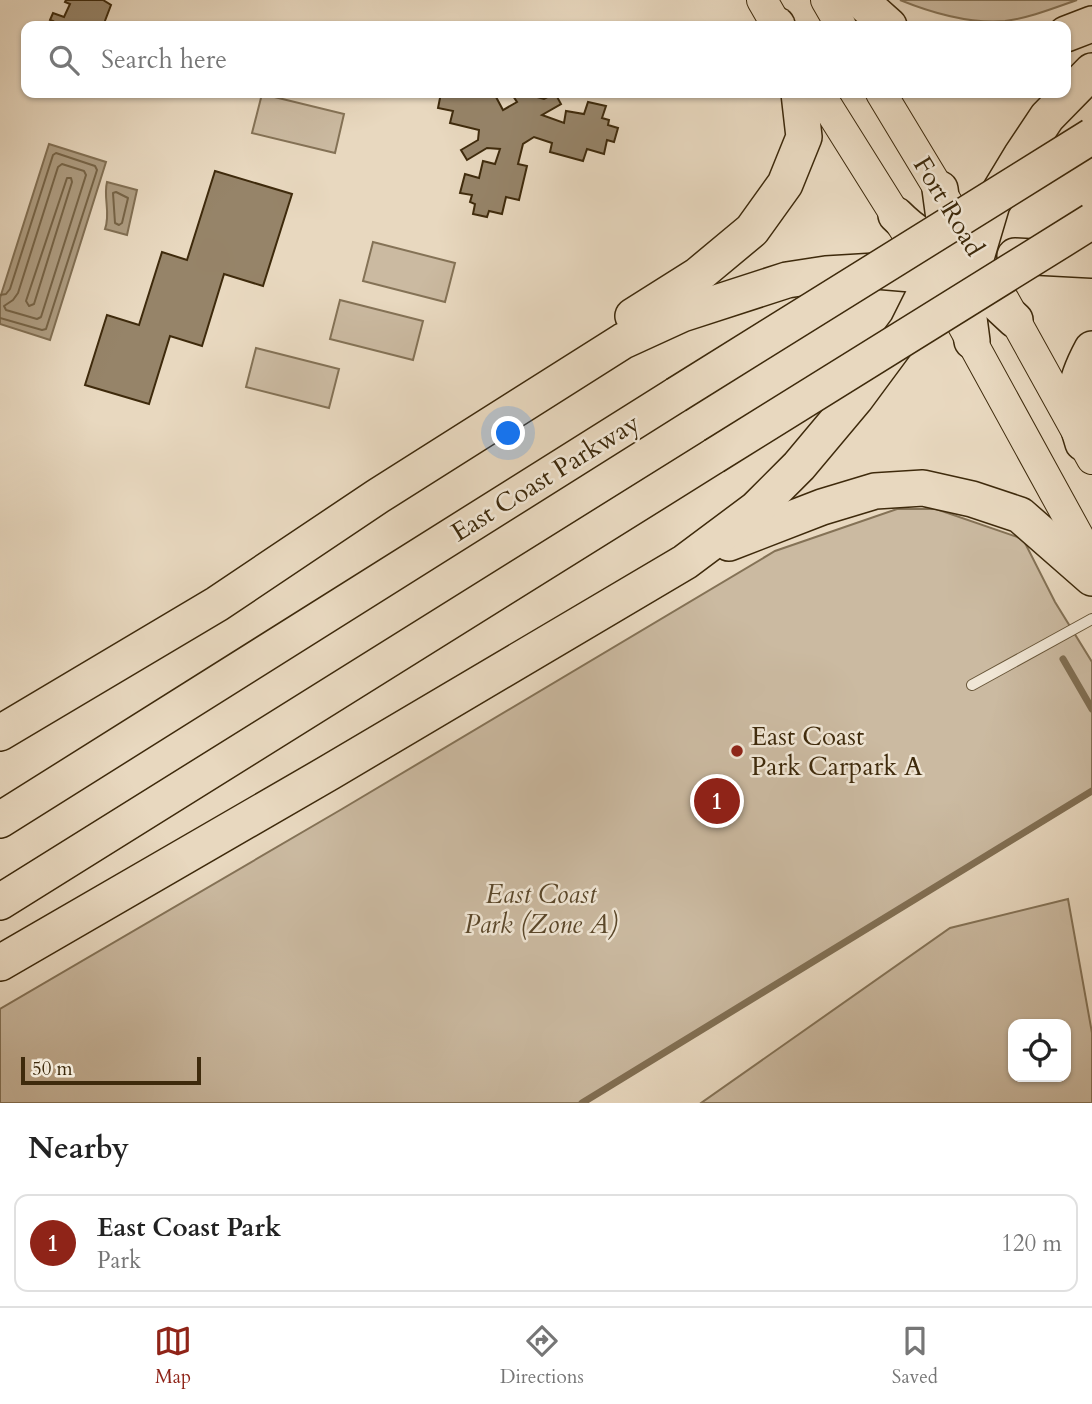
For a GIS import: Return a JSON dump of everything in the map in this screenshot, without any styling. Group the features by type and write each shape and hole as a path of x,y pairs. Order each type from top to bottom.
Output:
{"highway":[{"path":"860,0 883,21"},
{"path":"1071,32 1092,24"},
{"path":"1071,92 1092,71"},
{"path":"525,404 614,328 698,275 752,230 785,184 804,137 800,98"},
{"path":"0,964 685,562 755,509 799,466 856,398 956,265 1021,156 1047,117 1066,98"},
{"name":"East Coast Parkway","path":"0,820 1092,136"},
{"path":"940,189 945,226 967,303 972,341"},
{"path":"896,215 956,265 1015,320"},
{"path":"0,902 1092,221"},
{"path":"0,733 217,604 378,496 623,341 682,314 787,280 826,274 1042,259 1092,260"},
{"path":"1088,451 1076,424 1075,393 1092,349"},
{"path":"685,562 822,507 875,491 923,488 972,499 1020,515 1092,578"}],"main road":[{"path":"826,0 838,21"},
{"name":"Fort Road","path":"822,98 896,215"},
{"name":"Fort Road","path":"884,98 940,189"},
{"path":"1015,320 1088,451"},
{"path":"972,341 1092,561"}],"lane":[{"path":"972,685 1092,619"}],"green space":[{"path":"900,0 1077,0 1023,18 978,21 925,9"},
{"path":"261,98 278,98 344,114 335,153 252,133"},
{"path":"373,242 455,263 445,302 363,281"},
{"path":"340,300 423,321 413,360 330,339"},
{"path":"256,348 339,369 329,408 246,387"},
{"name":"East Coast Park (Zone A)","path":"897,509 936,509 1023,539 1055,602 1092,662 1092,793 585,1103 0,1103 0,1009 775,551"},
{"path":"1068,899 1092,1033 1092,1103 701,1103 950,928"}],"water":[{"path":"49,144 106,162 50,340 0,324 0,298"},
{"path":"107,182 137,190 127,235 105,229"}],"building":[{"path":"103,0 111,5 105,21 50,20 53,13 64,17 70,4 65,2"},
{"path":"440,98 497,98 503,110 517,102 514,98 558,98 561,104 542,115 564,123 566,111 584,114 588,102 606,106 602,118 609,120 608,125 618,128 614,142 607,140 604,154 587,149 583,161 550,152 552,143 534,137 523,144 518,164 527,166 519,200 506,197 502,214 489,211 487,217 473,214 475,204 470,202 472,195 460,193 465,174 479,178 483,161 495,164 500,149 487,148 467,160 461,150 478,140 479,130 450,123 453,111 438,108"},
{"path":"215,171 292,194 263,286 224,274 202,346 170,336 149,404 85,385 107,315 139,325 162,252 187,260"}],"waterway":[{"path":"1063,659 1092,709"},
{"path":"582,1103 1092,791"}],"place":[{"name":"East Coast Park Carpark A","path":"737,751"},
{"name":"East Coast Park","path":"717,801"}]}
